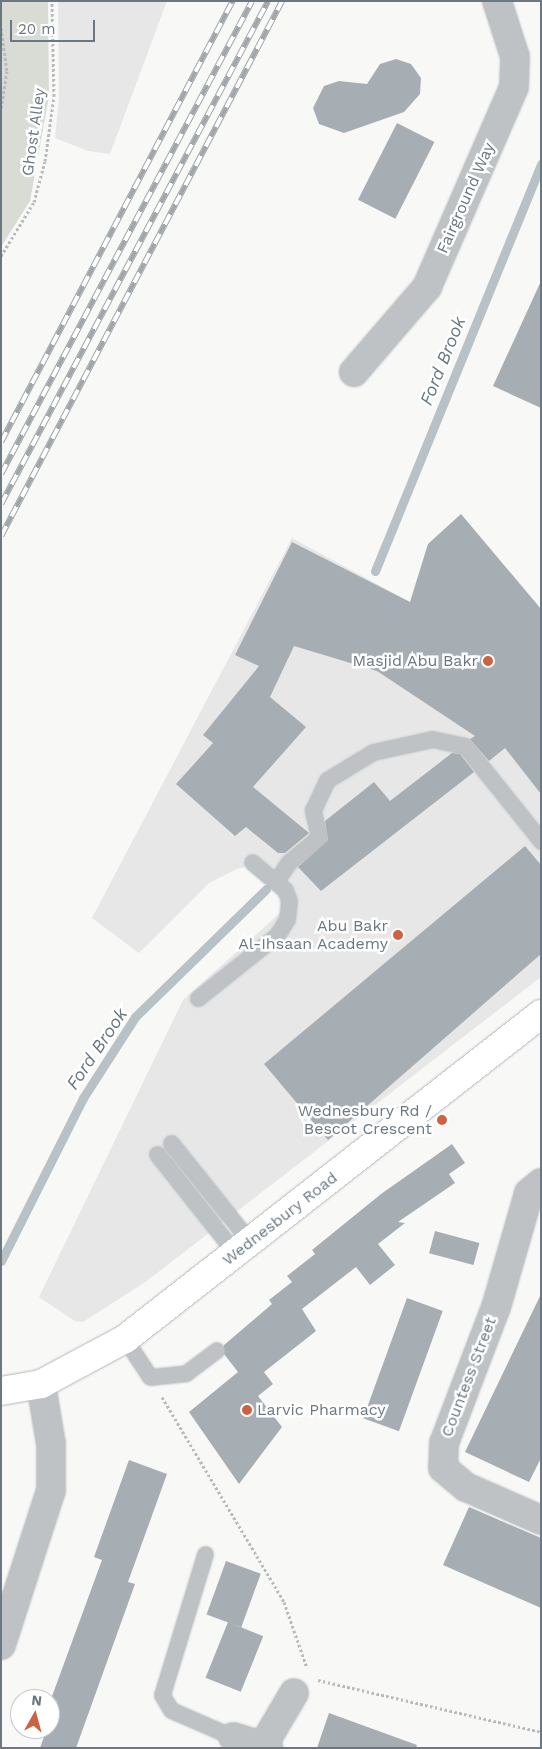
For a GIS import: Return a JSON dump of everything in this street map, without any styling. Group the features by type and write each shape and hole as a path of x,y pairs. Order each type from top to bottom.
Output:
{"street":[{"name":"Fairground Way","path":"354,372 427,286 514,87 515,57 497,1"},
{"name":"Wednesbury Road","path":"1,1390 41,1384 125,1339 541,1014"},
{"name":"Countess Street","path":"541,1184 530,1193 496,1307 444,1443 443,1468 466,1487 541,1520"},
{"path":"1,1645 51,1490 50,1444 41,1384"},
{"path":"233,1738 266,1746 294,1693"}],"lane":[{"path":"276,881 289,862 319,837 313,810 327,780 372,752 432,739 465,746 541,841"},
{"path":"198,998 277,935 287,919 289,901 276,881 252,862"},
{"path":"171,1144 243,1248"},
{"path":"158,1154 243,1248"},
{"path":"125,1339 150,1377 186,1373 216,1350"},
{"path":"205,1554 162,1695 171,1710 233,1738"}],"path":[{"name":"Ghost Alley","path":"1,256 34,202 44,161 54,96 52,1"},
{"path":"1,28 7,71 1,110"},
{"path":"150,1377 284,1602 311,1678 541,1732"}],"shaded area":[{"path":"1,1 48,1 49,96 30,201 1,247"},
{"path":"58,1 167,1 110,154 88,151 55,138 59,98"},
{"name":"Abu Bakr Al-Ihsaan Academy","path":"461,514 541,609 541,977 144,1283 83,1322 75,1321 39,1297 183,1000 280,913 284,897 249,866 237,869 209,883 139,953 92,918 292,538 410,602 428,544"}],"building":[{"path":"396,59 411,64 421,78 420,94 404,112 344,133 319,124 313,108 324,86 339,81 367,84 380,64"},
{"path":"397,123 434,142 395,219 358,200"},
{"path":"541,281 541,408 493,386"},
{"path":"461,514 541,609 541,794 505,748 489,761 470,739 475,736 377,671 294,646 270,697 306,727 253,787 309,833 285,853 278,853 246,827 235,836 176,784 213,743 203,735 259,666 235,655 292,542 410,602 428,544"},
{"path":"452,753 460,754 474,772 321,891 298,867 328,840 325,821 374,782 390,801"},
{"path":"525,846 541,865 541,954 328,1140 264,1064"},
{"path":"452,1144 465,1163 449,1174 455,1183 398,1222 405,1223 378,1244 395,1265 370,1285 356,1267 302,1309 316,1331 264,1372 273,1384 258,1396 282,1427 239,1484 189,1412 238,1372 224,1354 224,1345 272,1304 269,1300 292,1282 287,1276 315,1254 312,1250 381,1194"},
{"path":"435,1231 479,1243 473,1265 429,1253"},
{"path":"541,1294 541,1458 529,1482 465,1452"},
{"path":"407,1298 443,1311 399,1431 363,1418"},
{"path":"129,1460 167,1474 128,1582 135,1584 76,1748 40,1748 43,1739 60,1739 60,1689 55,1689 102,1560 94,1557"},
{"path":"469,1507 541,1538 541,1608 443,1565"},
{"path":"226,1561 261,1574 241,1627 207,1615"},
{"path":"228,1622 263,1636 241,1692 206,1678"},
{"path":"329,1713 417,1745 416,1748 317,1748"}],"waterway":[{"name":"Ford Brook","path":"375,571 541,164"},
{"name":"Ford Brook","path":"1,1261 83,1098 135,1017 266,889"}],"railway":[{"path":"1,442 233,1"},
{"path":"1,474 252,1"},
{"path":"1,504 268,1"},
{"path":"1,536 282,1"}],"place":[{"name":"Masjid Abu Bakr","path":"488,661"},
{"name":"Abu Bakr Al-Ihsaan Academy","path":"398,935"},
{"name":"Wednesbury Rd / Bescot Crescent","path":"442,1120"},
{"name":"Larvic Pharmacy","path":"247,1410"}]}
